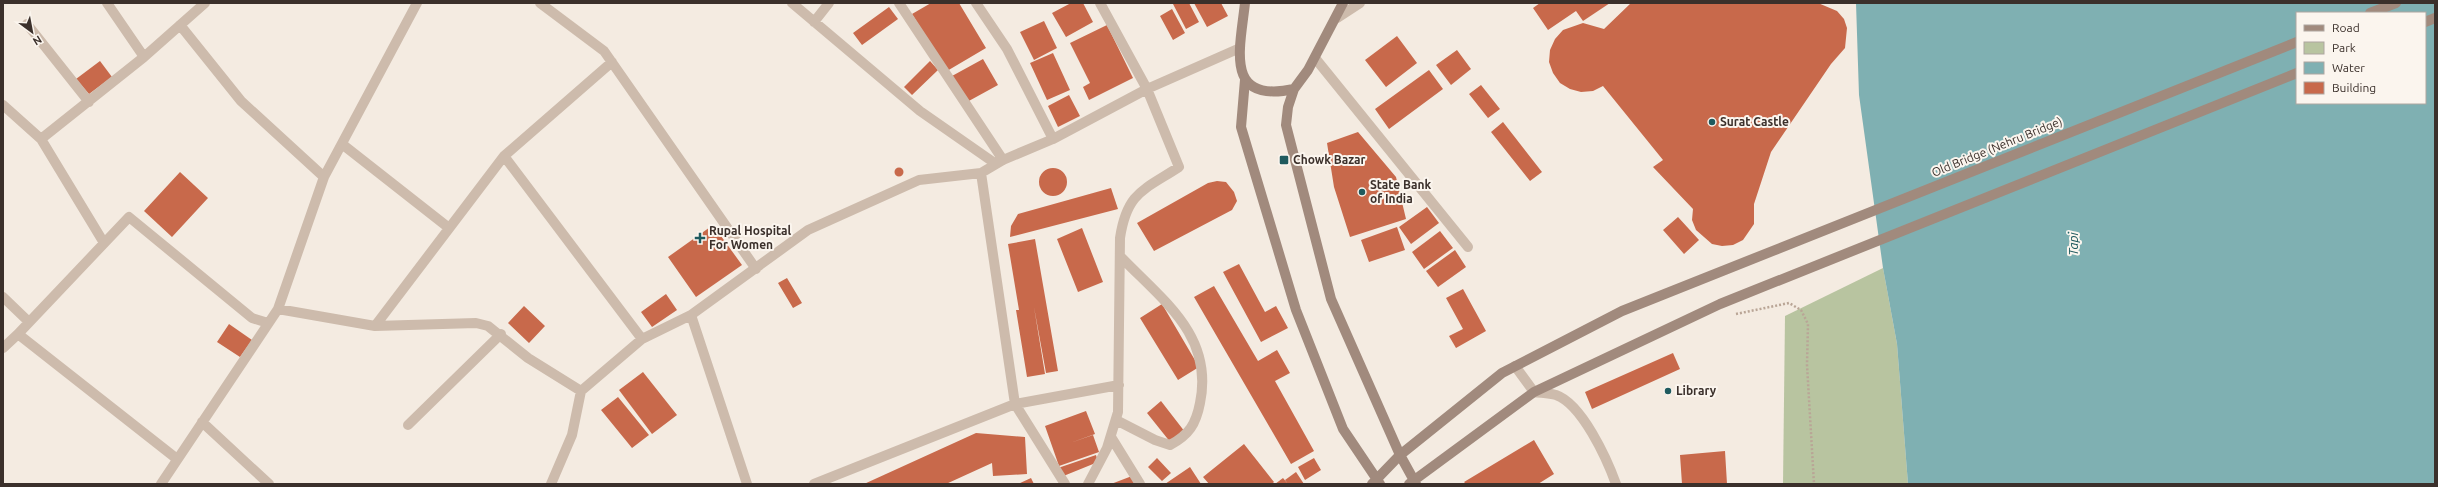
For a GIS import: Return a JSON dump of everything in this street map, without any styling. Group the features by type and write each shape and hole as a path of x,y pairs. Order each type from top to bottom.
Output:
{"main road":[{"path":"1245,3 1240,48 1240,67 1245,80 1241,127 1296,310 1343,429 1376,482"},
{"path":"1343,3 1337,18 1315,58 1294,89 1288,107 1286,125 1331,299 1413,482 1534,392 1720,304 2296,73"},
{"path":"2373,12 2396,3"},
{"name":"Old Bridge (Nehru Bridge)","path":"1376,482 1400,455 1502,373 1622,311 1706,276 2296,42"},
{"path":"1245,80 1263,92 1278,92 1294,89"}],"street":[{"path":"108,3 144,57"},
{"path":"41,139 144,57 205,3"},
{"path":"160,484 278,309 324,177 417,3"},
{"path":"540,3 604,51 756,269"},
{"path":"792,3 920,111 999,162"},
{"path":"814,22 829,3"},
{"path":"899,3 999,162"},
{"path":"976,3 1007,49 1053,139"},
{"path":"1088,484 1111,437 1116,420 1119,385 1120,256 1123,219 1129,204 1140,193 1180,167 1147,90 1100,3"},
{"path":"1337,18 1360,3"},
{"path":"27,24 89,102"},
{"path":"180,24 241,101 324,177"},
{"path":"551,484 572,435 581,391 642,339 691,315 808,230 919,180 981,173 999,162 1053,139 1147,90 1240,48"},
{"path":"1315,58 1468,247"},
{"path":"375,326 504,156 612,62"},
{"path":"3,105 41,139 104,243"},
{"path":"342,144 449,228"},
{"path":"504,156 642,339"},
{"path":"981,173 1015,404 1065,484"},
{"path":"3,348 129,217 252,318 268,323"},
{"path":"1116,420 1155,440 1170,445 1190,431 1199,409 1203,372 1198,351 1187,328 1120,256"},
{"path":"3,297 29,322"},
{"path":"278,309 375,326 476,323 488,326 501,334 528,358 581,391"},
{"path":"691,315 747,484"},
{"path":"18,334 177,459"},
{"path":"408,425 501,334"},
{"path":"1515,366 1534,392 1556,395 1572,407 1608,461 1616,484"},
{"path":"814,484 1015,404 1119,385"},
{"path":"202,422 269,484"},
{"path":"1111,437 1140,484"}],"path":[{"path":"1735,314 1789,304 1801,310 1808,324 1807,365 1814,484"}],"green space":[{"path":"1883,268 1897,344 1908,484 1783,484 1785,316"}],"water":[{"name":"Tapi","path":"1856,3 2435,3 2435,484 1908,484 1897,344 1883,268 1859,95"}],"building":[{"path":"931,3 959,3 986,48 947,71 912,14"},
{"path":"1071,3 1083,3 1093,22 1066,37 1052,13"},
{"path":"1189,3 1199,22 1186,29 1173,4"},
{"path":"1194,3 1221,3 1228,16 1207,27"},
{"path":"1540,3 1610,3 1583,21 1576,11 1548,30 1533,8"},
{"name":"Surat Castle","path":"1631,3 1818,3 1837,11 1844,19 1847,28 1845,48 1831,64 1771,152 1754,204 1754,224 1743,240 1733,245 1722,246 1712,244 1696,230 1692,220 1693,209 1653,167 1663,160 1603,86 1593,91 1581,92 1570,89 1560,83 1553,73 1549,62 1550,50 1555,39 1563,30 1583,23 1604,29"},
{"path":"889,7 898,19 862,45 853,33"},
{"path":"1172,9 1185,33 1173,40 1160,16"},
{"path":"1044,21 1057,48 1034,60 1020,32"},
{"path":"1107,25 1133,78 1089,100 1083,87 1090,83 1070,43"},
{"path":"1397,36 1417,63 1386,87 1365,60"},
{"path":"1457,50 1471,69 1451,85 1436,65"},
{"path":"1053,53 1070,90 1047,100 1030,63"},
{"path":"983,59 998,85 967,102 952,76"},
{"path":"100,61 112,77 89,94 76,79"},
{"path":"930,61 938,70 912,95 904,87"},
{"path":"1429,70 1443,89 1389,129 1375,109"},
{"path":"1481,85 1500,109 1488,118 1469,94"},
{"path":"1069,95 1080,116 1058,127 1048,106"},
{"path":"1503,122 1542,172 1530,181 1491,132"},
{"path":"1358,132 1396,177 1406,219 1350,237 1334,187 1327,143"},
{"path":"897,168 901,168 903,172 901,176 897,176 895,174 895,170"},
{"path":"1053,168 1063,172 1067,182 1063,192 1053,196 1043,192 1039,182 1043,172"},
{"path":"180,172 208,198 172,237 144,211"},
{"path":"1217,181 1226,182 1234,192 1237,201 1232,210 1154,251 1137,223 1208,183"},
{"path":"1111,188 1118,209 1010,237 1011,226 1018,214"},
{"path":"1427,207 1439,223 1411,244 1399,227"},
{"path":"1678,217 1699,240 1684,254 1663,230"},
{"path":"713,225 742,265 696,297 668,257"},
{"path":"1397,227 1405,250 1369,262 1361,240"},
{"path":"1082,228 1103,282 1078,292 1057,239"},
{"path":"1440,231 1453,248 1424,269 1412,252"},
{"path":"1035,239 1058,371 1046,373 1034,307 1045,374 1027,377 1016,310 1019,310 1008,244"},
{"path":"1455,250 1466,267 1438,287 1426,271"},
{"path":"1239,264 1265,312 1276,306 1288,328 1261,342 1223,272"},
{"path":"787,278 802,303 793,308 778,283"},
{"path":"1214,286 1258,361 1277,350 1290,373 1275,381 1314,451 1291,464 1194,297"},
{"path":"1463,289 1486,331 1456,348 1449,336 1463,329 1446,298"},
{"path":"666,294 677,310 652,327 641,312"},
{"path":"1162,304 1199,367 1178,380 1140,318"},
{"path":"524,306 545,326 529,343 508,323"},
{"path":"229,324 252,340 240,357 217,342"},
{"path":"1673,353 1680,369 1592,409 1585,392"},
{"path":"643,372 677,415 652,434 619,390"},
{"path":"618,397 649,435 632,448 601,410"},
{"path":"1161,401 1185,432 1171,443 1147,413"},
{"path":"1086,411 1095,434 1070,443 1093,435 1099,452 1059,466 1045,426"},
{"path":"976,433 1025,437 1027,474 993,476 992,463 946,484 864,484"},
{"path":"1534,440 1554,474 1538,484 1466,484 1464,482"},
{"path":"1244,444 1274,482 1272,484 1209,484 1203,477"},
{"path":"1725,451 1727,484 1682,484 1680,455"},
{"path":"1096,455 1098,462 1061,477 1058,468"},
{"path":"1157,458 1171,473 1162,481 1148,467"},
{"path":"1314,458 1321,470 1305,480 1298,467"},
{"path":"1190,467 1201,484 1165,484"},
{"path":"1296,472 1304,484 1288,484 1285,480"},
{"path":"1132,476 1135,484 1111,484"},
{"path":"1031,478 1034,484 1018,484"},
{"path":"1283,478 1288,484 1275,484"}],"place":[{"name":"Surat Castle","path":"1712,122"},
{"name":"Chowk Bazar","path":"1284,160"},
{"name":"State Bank of India","path":"1362,192"},
{"name":"Rupal Hospital For Women","path":"700,238"},
{"name":"Library","path":"1668,391"}]}
